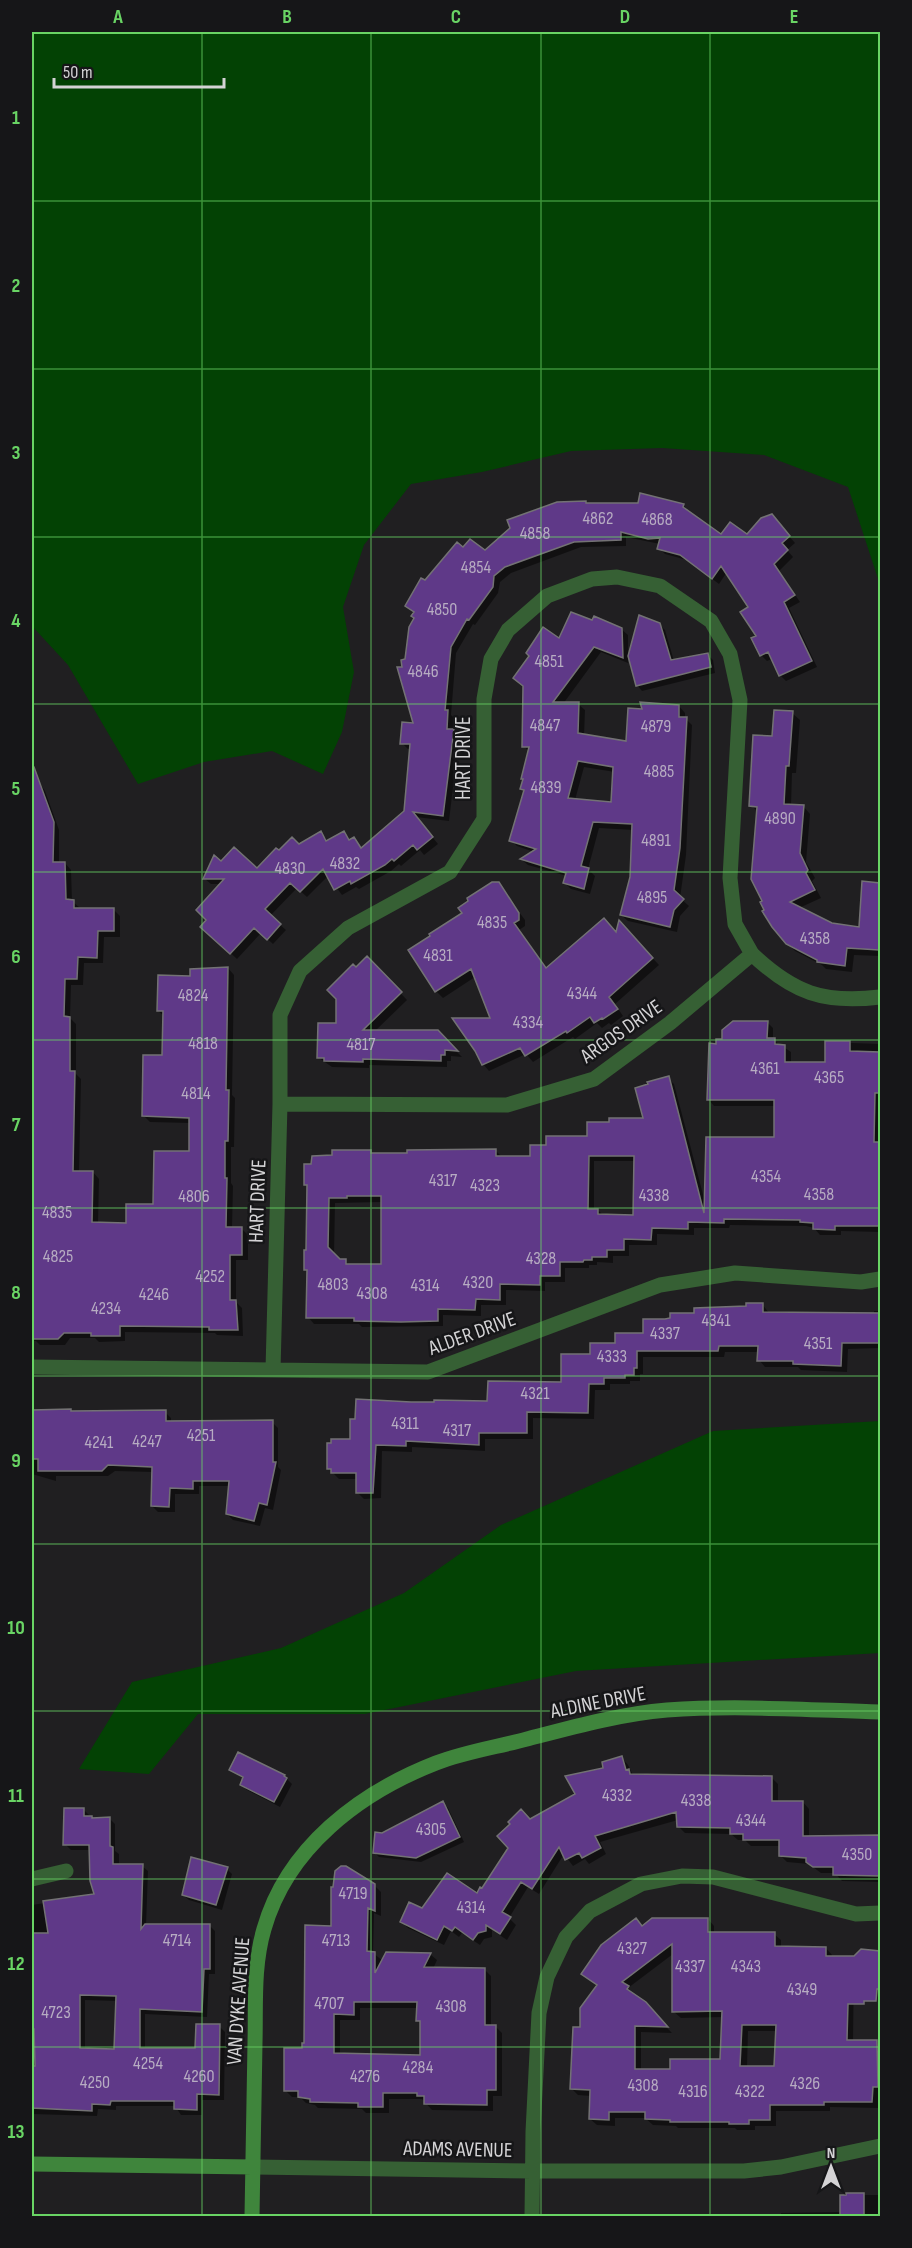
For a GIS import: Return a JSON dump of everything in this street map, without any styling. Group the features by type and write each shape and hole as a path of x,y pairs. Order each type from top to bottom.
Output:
{"main road":[{"name":"ALDINE DRIVE","path":"342,1816 384,1787 437,1763 591,1723 665,1710 729,1707 880,1712"},
{"name":"VAN DYKE AVENUE","path":"252,2217 256,1981 263,1930 277,1894 294,1864 318,1837 342,1816"},
{"name":"ADAMS AVENUE","path":"32,2164 253,2166"}],"street":[{"name":"HART DRIVE","path":"273,1370 280,1015 300,971 348,928 450,872 484,819 484,699 491,658 508,630 546,596 592,579 617,577 660,586 711,621 730,654 740,700 730,878 735,924 752,954"},
{"path":"752,954 771,972 817,997 851,1001 880,997"},
{"name":"ARGOS DRIVE","path":"280,1104 507,1105 594,1079 670,1023 752,954"},
{"name":"ALDER DRIVE","path":"32,1367 428,1372 660,1285 735,1273 861,1282 880,1279"},
{"path":"32,1879 66,1871"},
{"path":"532,2217 532,2132 539,2013 546,1977 566,1937 590,1911 641,1884 682,1876 713,1877 856,1914 880,1913"},
{"name":"ADAMS AVENUE","path":"253,2166 533,2171 744,2171 880,2146"}],"green space":[{"path":"32,32 880,32 880,585 848,487 764,455 662,448 571,451 482,472 411,484 364,545 343,607 354,672 342,732 323,774 272,751 204,762 138,784 68,665 32,626"},
{"path":"880,1421 880,1653 576,1671 365,1714 198,1714 149,1774 79,1769 132,1682 281,1648 404,1593 501,1525 713,1431"}],"building":[{"path":"640,493 684,504 683,507 721,534 730,522 747,534 761,518 772,514 790,536 782,543 788,550 774,564 795,595 784,602 812,661 779,676 768,652 760,656 751,638 756,636 740,612 748,607 721,566 712,579 680,555 657,549 660,538 648,539 621,532 621,540 574,542 505,567 494,576 493,587 469,620 467,619 451,647 445,710 448,710 447,729 454,729 443,816 413,812 433,837 417,850 413,845 394,861 392,859 351,884 350,881 334,890 323,869 300,892 290,883 265,909 281,924 267,940 254,928 230,954 200,927 206,920 196,910 224,879 203,879 214,855 221,861 234,847 257,868 276,848 279,850 292,837 299,844 321,831 326,841 344,831 349,840 354,837 361,848 404,811 410,744 400,744 402,722 413,723 397,667 402,667 401,660 405,659 409,627 414,618 411,616 414,612 405,606 421,578 425,580 457,542 463,547 470,539 485,550 510,528 507,520 557,502 638,503"},
{"path":"571,612 592,620 594,616 622,628 623,658 594,647 553,702 579,702 578,733 626,741 628,708 642,709 640,702 679,705 679,717 687,717 680,848 674,890 684,899 674,910 670,927 620,915 630,877 632,824 593,822 581,866 589,868 584,889 563,883 566,873 520,859 536,849 509,841 524,790 520,789 523,779 521,779 529,747 522,747 523,686 513,678 529,656 526,653 543,627 559,638","holes":["578,761 613,767 611,802 568,798"]},
{"path":"639,615 660,623 671,660 708,653 711,667 636,686 628,656"},
{"path":"774,710 793,711 784,804 804,805 800,853 808,870 806,873 815,890 790,902 832,923 859,927 862,881 880,883 879,950 847,948 845,966 817,962 786,944 762,911 764,910 760,902 762,901 751,879 757,807 749,806 753,735 772,736"},
{"path":"32,767 34,767 54,822 53,862 65,862 66,899 74,900 74,908 114,908 114,931 98,931 97,958 78,957 77,979 65,979 64,1016 70,1017 70,1071 75,1071 73,1171 93,1171 92,1222 126,1223 126,1204 153,1204 154,1151 189,1151 189,1118 142,1116 143,1055 162,1055 163,1011 157,1011 158,975 190,976 190,969 228,967 226,1090 229,1090 228,1141 225,1141 226,1227 242,1227 242,1255 230,1255 230,1300 236,1300 238,1330 209,1330 209,1327 120,1326 120,1336 64,1333 58,1339 32,1339"},
{"path":"492,882 499,882 519,913 519,920 514,923 546,968 604,918 616,932 619,920 653,958 609,997 618,1009 603,1019 594,1023 590,1017 567,1033 566,1031 525,1056 520,1048 482,1065 452,1018 490,1018 471,969 435,992 408,950 462,913 458,908 468,901 467,898"},
{"path":"367,956 402,992 363,1030 438,1030 458,1051 445,1050 445,1055 441,1055 441,1061 363,1059 363,1062 324,1061 324,1058 317,1058 318,1023 336,1023 336,999 327,990 353,964 356,967"},
{"path":"733,1021 768,1021 767,1038 775,1038 775,1044 785,1045 785,1062 825,1062 825,1041 850,1041 850,1051 880,1052 880,1093 875,1093 874,1142 880,1142 880,1226 835,1226 835,1230 813,1229 813,1223 800,1222 800,1220 724,1219 724,1223 688,1222 688,1229 652,1228 651,1240 624,1239 624,1250 607,1250 607,1257 592,1257 592,1260 583,1262 560,1262 560,1276 540,1276 540,1285 500,1284 500,1300 476,1299 475,1310 438,1309 438,1321 354,1321 354,1318 306,1318 307,1270 304,1270 304,1250 306,1250 307,1185 304,1185 304,1164 311,1164 312,1156 332,1155 332,1150 407,1153 407,1150 496,1149 496,1156 530,1156 530,1145 546,1145 546,1136 587,1136 587,1122 609,1122 609,1118 643,1118 635,1088 669,1076 704,1213 706,1137 774,1137 774,1100 707,1100 709,1043 716,1044 716,1039 722,1039 722,1030","holes":["589,1156 634,1156 633,1215 598,1214 598,1209 588,1209","347,1196 381,1196 381,1264 346,1264 346,1259 340,1259 328,1247 329,1198 347,1198"]},
{"path":"746,1303 763,1303 763,1312 880,1313 880,1343 842,1343 841,1366 793,1364 793,1361 757,1361 758,1346 719,1346 718,1351 637,1351 637,1368 634,1368 634,1375 625,1375 625,1378 604,1378 604,1384 589,1384 588,1413 527,1412 527,1433 479,1433 479,1445 406,1441 406,1446 376,1445 373,1493 356,1493 356,1473 331,1473 331,1469 327,1469 327,1443 331,1443 331,1439 350,1439 350,1419 355,1419 356,1399 411,1402 487,1401 488,1381 561,1382 561,1354 590,1354 590,1343 615,1343 615,1333 643,1333 643,1319 665,1319 670,1318 670,1313 694,1313 694,1308 746,1306"},
{"path":"71,1409 71,1411 166,1410 166,1421 273,1420 273,1462 276,1462 267,1505 259,1503 254,1521 226,1514 229,1481 193,1481 193,1489 170,1488 169,1507 151,1506 152,1467 108,1465 102,1471 38,1471 38,1459 32,1459 32,1410"},
{"path":"238,1752 285,1775 287,1778 274,1802 240,1785 243,1777 229,1770"},
{"path":"622,1756 626,1770 629,1769 630,1774 772,1776 772,1801 803,1801 803,1836 880,1835 880,1876 833,1875 833,1867 813,1867 806,1862 806,1858 779,1856 779,1840 743,1840 743,1834 730,1834 730,1828 677,1827 676,1812 595,1836 601,1848 582,1858 579,1853 565,1860 559,1847 532,1889 521,1882 502,1912 511,1917 500,1934 486,1925 486,1931 478,1933 473,1940 455,1927 452,1931 444,1926 437,1940 400,1922 409,1902 422,1908 447,1873 477,1893 508,1848 497,1836 521,1809 530,1819 575,1794 565,1776 603,1768 602,1762"},
{"path":"443,1801 460,1837 416,1858 373,1853 375,1832 382,1833"},
{"path":"64,1808 84,1808 84,1816 92,1816 92,1818 110,1817 110,1846 113,1847 113,1864 143,1864 141,1929 145,1924 210,1924 210,1969 204,1969 202,2012 140,2009 140,2048 195,2048 196,2024 220,2024 219,2095 197,2094 197,2110 174,2109 174,2101 111,2101 110,2105 92,2104 92,2111 32,2108 32,2066 35,2066 34,2029 32,2029 32,1933 48,1933 43,1901 94,1894 90,1881 89,1845 63,1845","holes":["80,1995 116,1996 114,2049 80,2048"]},
{"path":"191,1857 228,1867 216,1905 182,1895"},
{"path":"341,1866 346,1866 375,1884 375,1911 368,1908 367,1951 375,1952 375,1973 386,1952 431,1953 424,1967 485,1968 485,2025 496,2025 496,2090 487,2090 487,2105 424,2104 424,2096 417,2096 417,2093 383,2093 383,2107 358,2107 358,2103 310,2102 310,2099 298,2097 298,2091 284,2091 284,2048 302,2048 302,2043 304,2043 305,1925 331,1926 331,1887 333,1887 335,1871","holes":["354,2002 417,2002 416,2021 420,2021 420,2055 334,2053 334,2014 354,2015"]},
{"path":"636,1918 642,1926 652,1918 708,1918 708,1932 775,1932 775,1946 826,1947 826,1956 854,1956 861,1949 880,1951 879,1989 877,1989 876,2001 848,2004 847,2040 877,2040 878,2087 873,2087 872,2102 770,2105 770,2120 749,2120 749,2124 670,2122 670,2120 645,2119 645,2112 609,2112 609,2120 589,2119 590,2090 570,2089 573,2027 580,2027 580,2008 597,1985 581,1974 601,1945","holes":["672,1944 672,2012 722,2011 720,2059 670,2059 670,2069 635,2069 635,2026 668,2027 646,2002 627,1989 629,1986 622,1982","742,2025 776,2025 774,2066 740,2066"]},
{"path":"846,2193 864,2193 864,2217 840,2217 840,2195 846,2195"}]}
